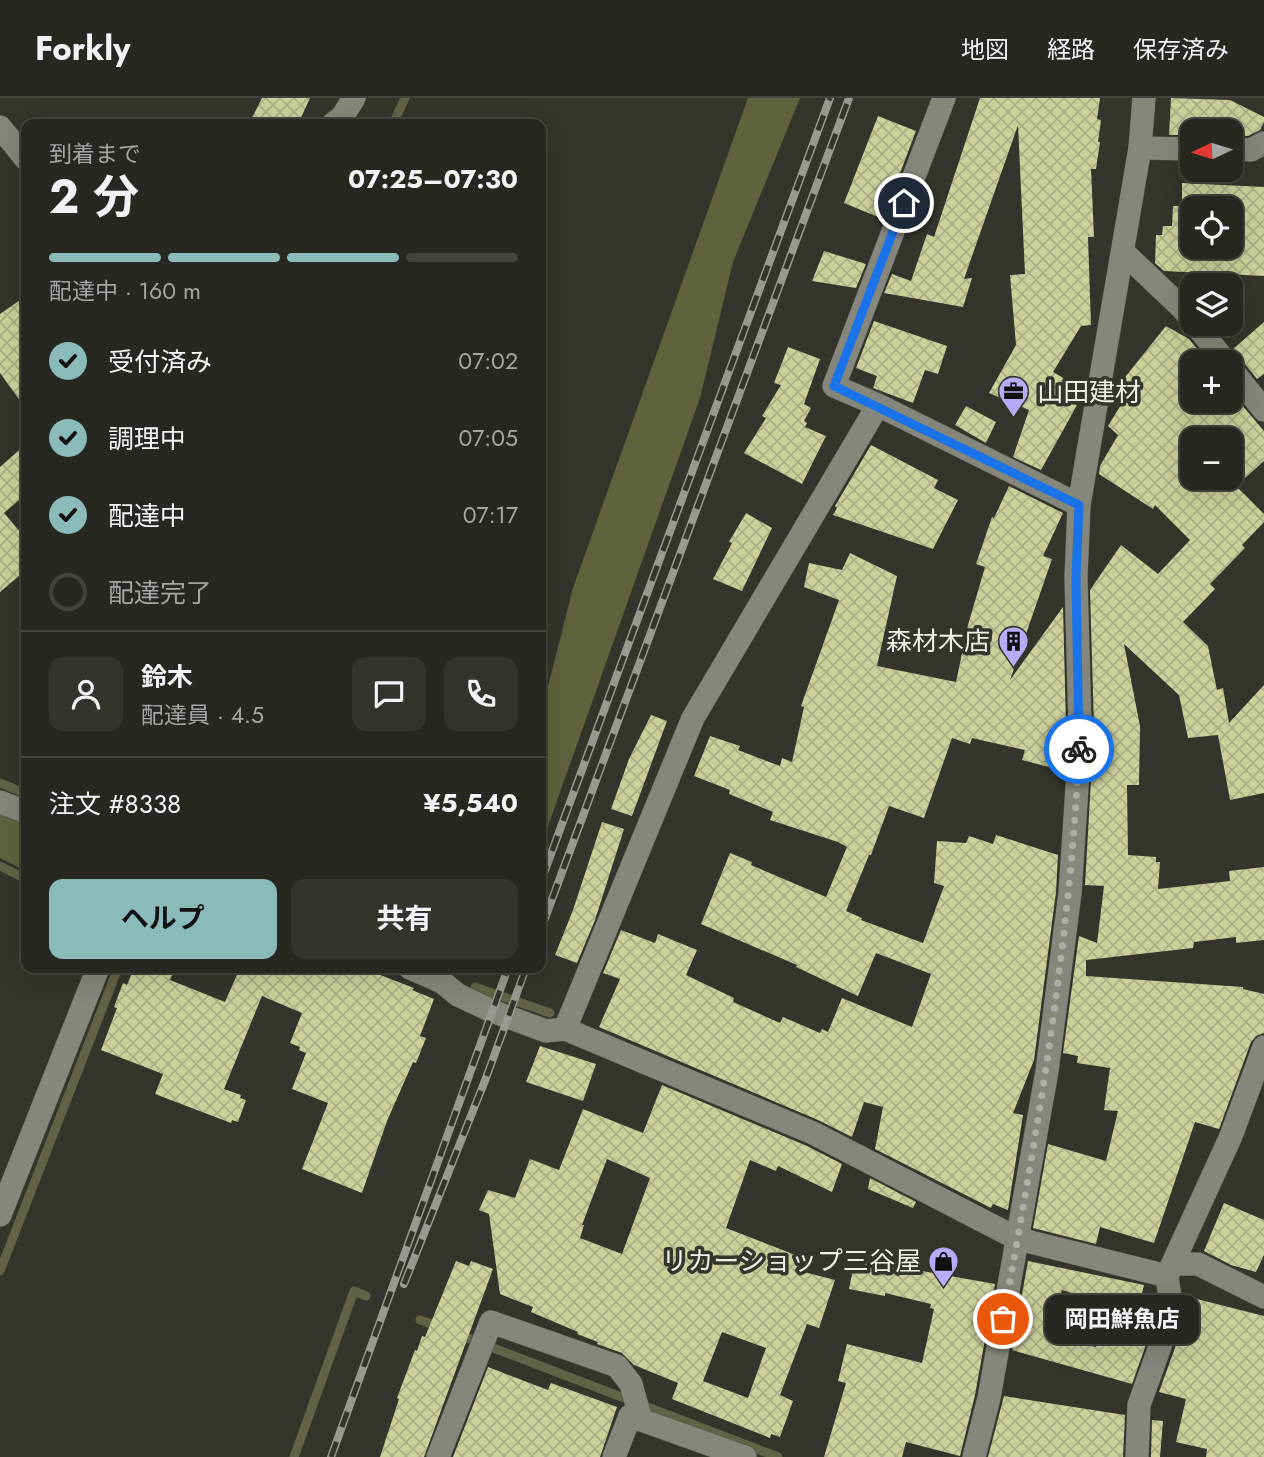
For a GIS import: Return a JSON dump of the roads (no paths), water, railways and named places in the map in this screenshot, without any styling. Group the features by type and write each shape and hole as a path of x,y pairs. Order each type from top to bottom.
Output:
{"street":[{"path":"339,119 354,98"},
{"path":"944,98 834,386 878,405 1079,505"},
{"path":"974,1457 989,1398 1048,1071 1070,893 1080,726 1076,578 1079,505 1148,102"},
{"path":"0,127 21,153"},
{"path":"1243,150 1251,150 1264,142"},
{"path":"1140,148 1180,149"},
{"path":"1123,252 1180,306"},
{"path":"1205,336 1216,350"},
{"path":"1243,384 1264,410"},
{"path":"565,1029 694,718 878,405"},
{"path":"0,802 21,811"},
{"path":"0,1215 96,973"},
{"path":"421,973 492,1011 546,1031 565,1029 813,1133 1018,1239 1170,1270 1198,1264 1264,1297"},
{"path":"1137,1457 1139,1405 1172,1313 1170,1270 1231,1136 1264,1047"},
{"path":"438,1457 491,1322 617,1366 631,1384 638,1407 745,1457"},
{"path":"614,1457 629,1416 638,1407"}],"waterway":[{"path":"395,119 405,98"},
{"path":"0,783 21,792"},
{"path":"0,866 21,876"},
{"path":"0,1271 116,973"},
{"path":"475,987 550,1013"},
{"path":"294,1457 354,1291 366,1296"},
{"path":"420,1320 440,1327"},
{"path":"457,1334 778,1457"}],"railway":[{"path":"546,867 830,98"},
{"path":"546,916 849,98"},
{"path":"331,1457 506,973"},
{"path":"404,1284 486,1078 524,973"}],"place":[{"name":"山田建材","path":"1014,419"},
{"name":"森材木店","path":"1013,668"},
{"name":"リカーショップ三谷屋","path":"944,1288"},
{"name":"岡田鮮魚店","path":"1003,1319"}]}
